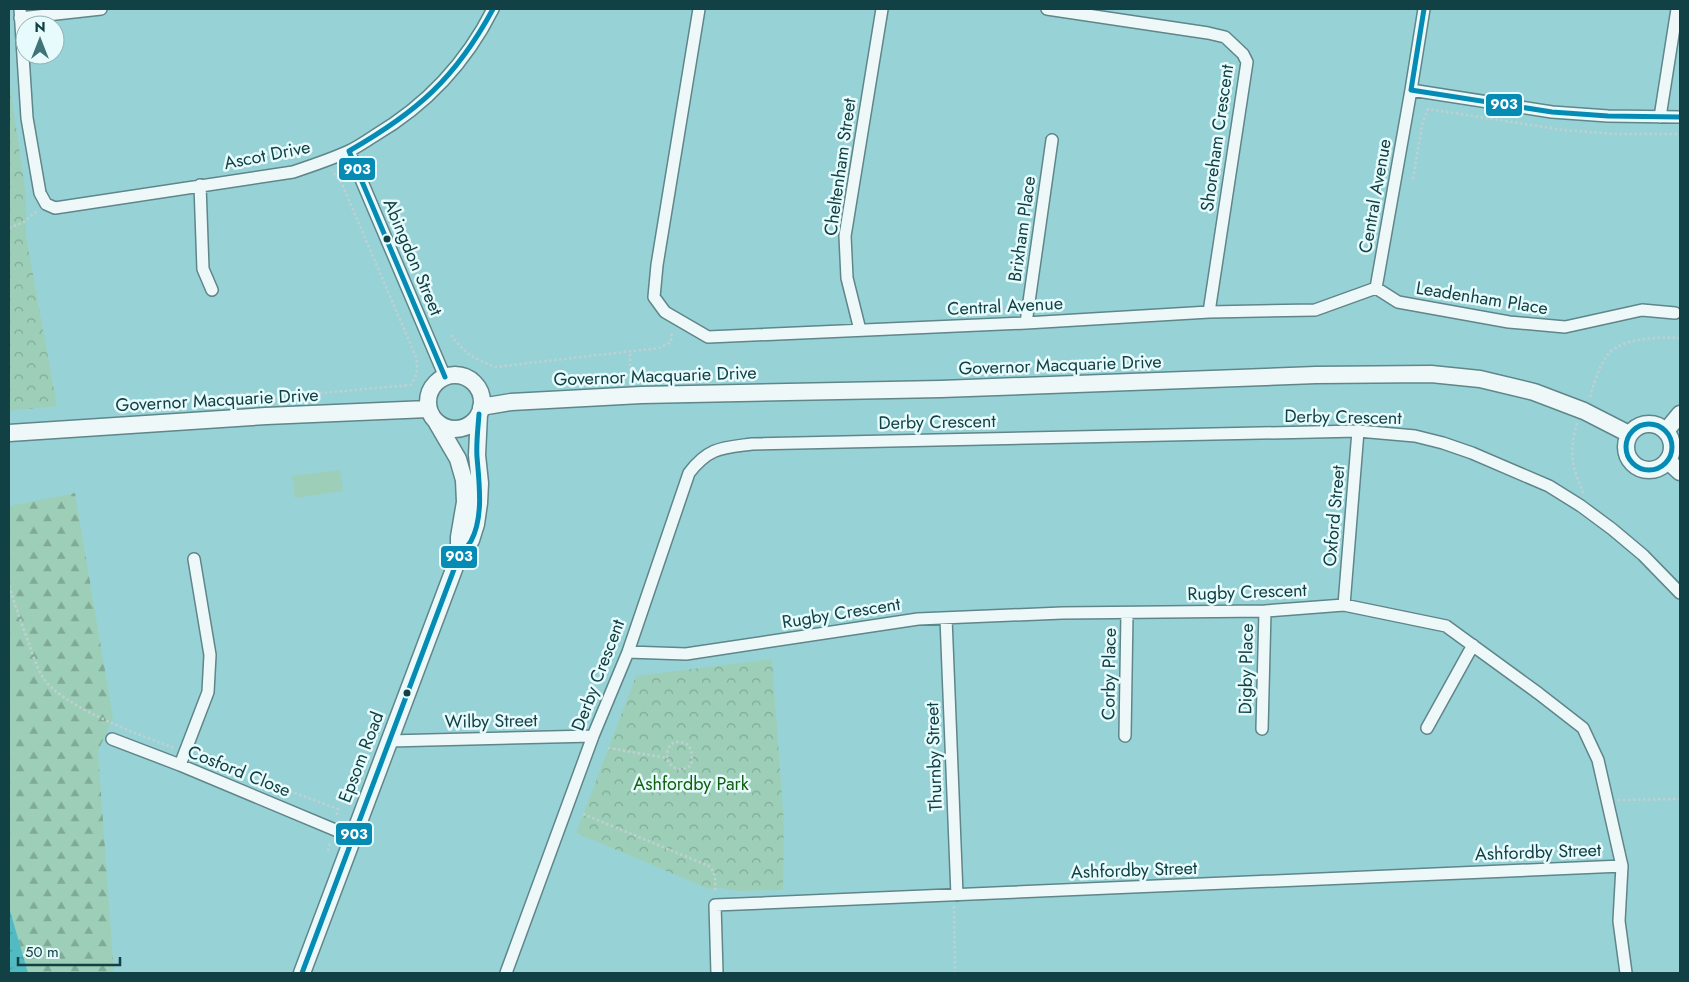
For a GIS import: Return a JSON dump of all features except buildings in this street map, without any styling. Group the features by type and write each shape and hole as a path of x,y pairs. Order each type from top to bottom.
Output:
{"main road":[{"name":"Governor Macquarie Drive","path":"480,411 511,402 650,395 940,389 1316,375 1431,374 1480,379 1534,392 1584,411 1629,434"},
{"path":"453,375 469,379 480,391 482,399 480,411 468,426 452,429 437,423 428,409 429,393 438,380 445,376 453,375"},
{"name":"Governor Macquarie Drive","path":"9,433 266,416 428,409"},
{"name":"Epsom Road","path":"302,973 459,556 471,540 476,524 479,503 480,483 477,454 480,411"},
{"path":"1666,431 1680,414"},
{"name":"Epsom Road","path":"437,423 458,459 464,480 465,502 458,537 459,556"},
{"path":"1647,424 1654,424 1666,431 1671,438 1672,446 1668,461 1662,467 1654,470 1646,470 1632,464 1625,449 1629,434 1640,425 1647,424"},
{"path":"1668,461 1680,472"}],"street":[{"path":"46,204 40,193 27,118 20,14 101,9"},
{"name":"Ascot Drive","path":"46,204 55,208 200,184 292,172 349,151 391,126 419,105 440,85 463,58 493,9"},
{"name":"Central Avenue","path":"699,9 657,266 654,297 665,312 708,337 1026,323 1209,312 1315,310 1376,288 1424,9"},
{"name":"Cheltenham Street","path":"860,330 847,278 845,236 882,9"},
{"name":"Shoreham Crescent","path":"1047,9 1199,31 1225,37 1243,54 1247,62 1209,312"},
{"path":"1660,117 1678,9"},
{"path":"1411,90 1552,112 1608,116 1680,117"},
{"name":"Brixham Place","path":"1026,323 1052,140"},
{"name":"Abingdon Street","path":"349,151 445,376"},
{"path":"200,184 203,269 212,290"},
{"name":"Leadenham Place","path":"1376,288 1398,302 1509,322 1565,327 1642,310 1675,313"},
{"name":"Derby Crescent","path":"506,973 593,736 628,652 689,473 710,452 752,444 1358,431 1415,436 1472,453 1549,486 1581,506 1612,529 1643,555 1680,593"},
{"name":"Oxford Street","path":"1344,605 1358,431"},
{"path":"180,765 208,692 210,656 194,559"},
{"name":"Rugby Crescent","path":"628,652 686,654 918,619 1062,613 1265,611 1344,605 1446,626 1583,728 1598,760 1622,866 1619,921 1626,973"},
{"name":"Digby Place","path":"1262,729 1265,611"},
{"name":"Corby Place","path":"1125,736 1127,613"},
{"name":"Thurnby Street","path":"946,618 957,895"},
{"path":"1427,728 1472,645"},
{"name":"Wilby Street","path":"389,741 593,736"},
{"name":"Cosford Close","path":"112,739 352,836"},
{"name":"Ashfordby Street","path":"715,905 1622,866"},
{"path":"715,905 717,973"}],"path":[{"path":"1413,179 1422,125 1428,109 1563,130 1616,134 1680,134"},
{"path":"135,409 164,400 251,393 277,397 410,385 415,380 418,373 416,357 368,242 337,176"},
{"path":"9,228 24,222 46,204"},
{"path":"451,335 462,349 474,358 495,367 659,348 671,342 673,327"},
{"path":"1590,399 1597,374 1607,355 1619,345 1664,337 1680,338"},
{"path":"630,351 630,381"},
{"path":"1578,422 1574,433 1572,450 1576,474 1581,483 1583,493"},
{"path":"9,586 36,663 44,679 51,687 71,702 108,722 170,746"},
{"path":"682,741 689,745 693,760 687,769 681,770 673,768 666,758 666,751 669,746 682,741"},
{"path":"608,748 666,758"},
{"path":"202,758 338,809"},
{"path":"1606,800 1680,799"},
{"path":"583,814 714,869 715,905"},
{"path":"955,973 953,908 957,895"}],"green space":[{"path":"9,79 26,194 26,236 57,406 9,411"},
{"path":"340,470 343,491 295,498 292,476"},
{"path":"75,493 113,718 98,751 114,973 28,973 9,907 9,506"},
{"name":"Ashfordby Park","path":"772,659 784,824 783,890 737,891 721,888 709,889 576,833 636,676"}],"water":[{"path":"9,907 28,973 9,973"}],"transit line":[{"name":"903","path":"445,377 349,151 395,122 432,92 464,55 493,9"},
{"name":"903","path":"1424,9 1411,90 1552,112 1608,116 1680,117"},
{"name":"903","path":"302,973 459,556 470,543 475,532 480,499 477,452 479,414"},
{"name":"903","path":"1654,424 1658,425 1668,434 1671,438 1672,447 1671,456 1662,466 1654,470 1644,470 1636,466 1627,456 1626,442 1630,434 1640,425 1654,424"}]}
